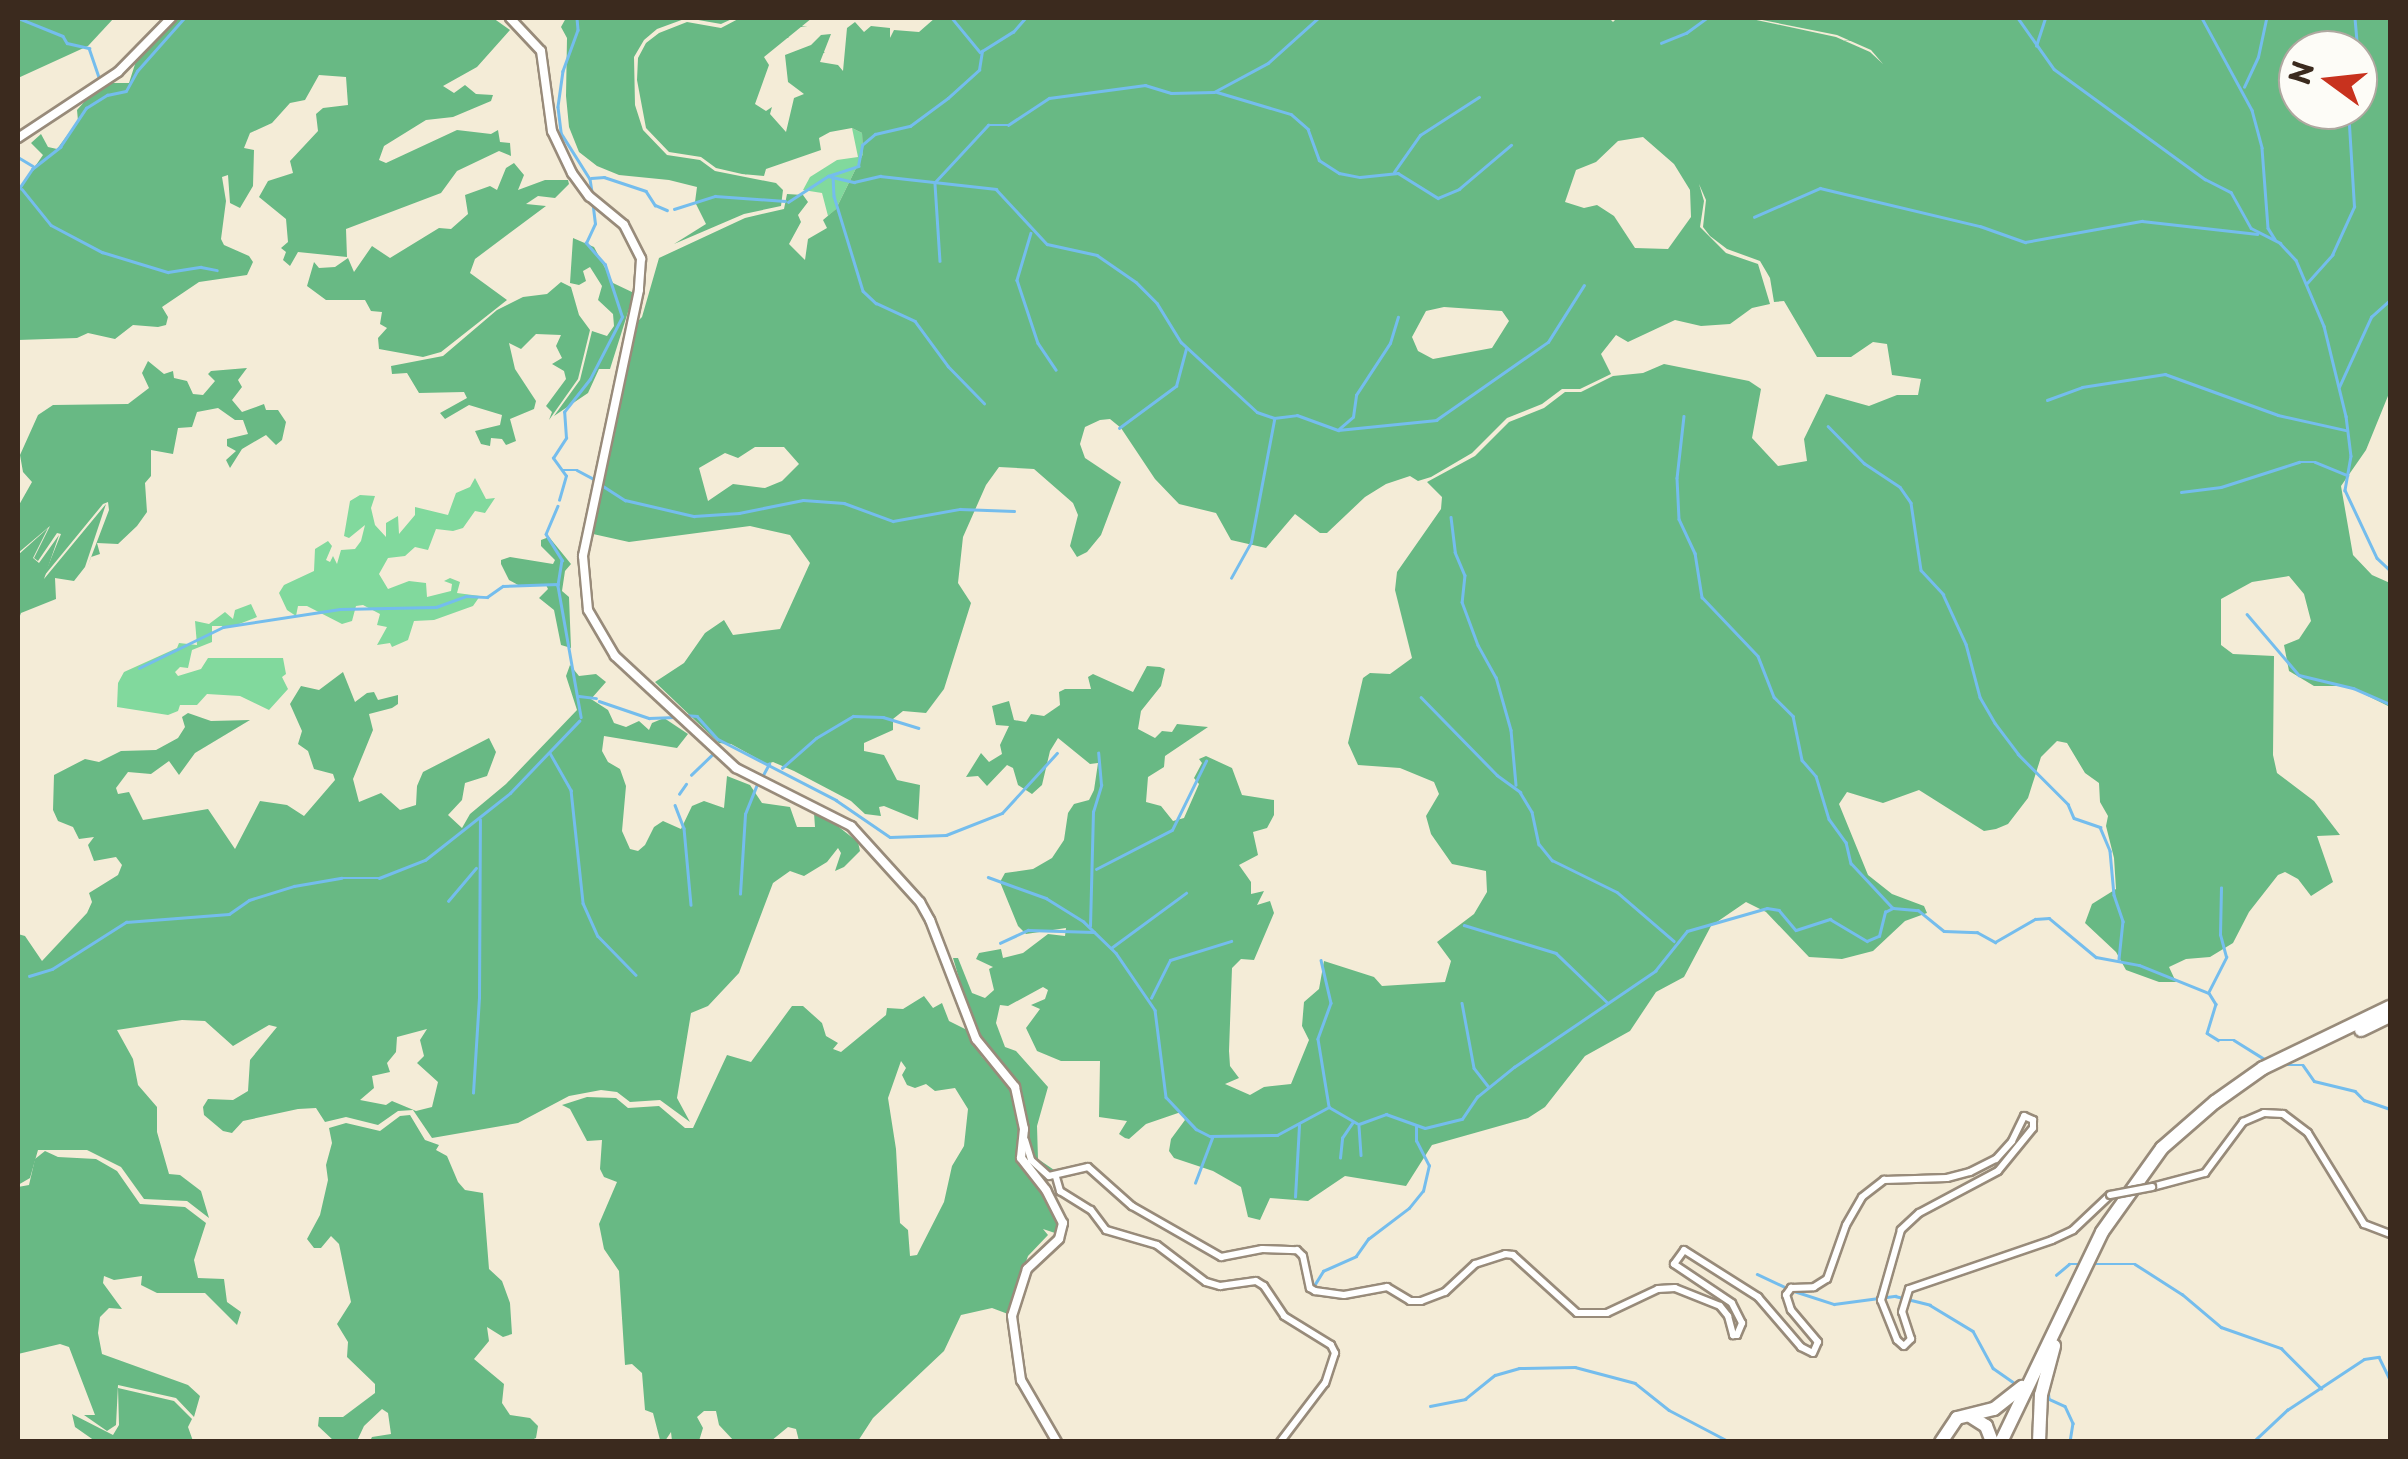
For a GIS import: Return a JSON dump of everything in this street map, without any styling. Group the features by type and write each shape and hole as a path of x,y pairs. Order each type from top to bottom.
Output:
{"highway":[{"path":"2004,1442 2116,1204 2214,1102 2263,1068 2390,1006"},
{"path":"2166,1150 2268,1073 2390,1016"},
{"path":"2039,1442 2040,1395 2052,1343"},
{"path":"1941,1442 1952,1422 1986,1412 2011,1399 2052,1343"},
{"path":"1968,1416 1982,1422 1992,1442"}],"main road":[{"path":"18,138 124,67 170,18"},
{"path":"510,18 541,51 556,143 593,199 632,234 642,269 583,556 584,594 595,628 626,667 736,768 851,826 920,902 976,1039 1015,1088 1024,1129 1021,1158 1046,1190 1064,1230 1027,1269 1012,1316 1021,1380 1057,1442"}],"street":[{"path":"1056,1178 1076,1168 1088,1168 1132,1206 1221,1257 1262,1249 1298,1250 1304,1256 1310,1288 1334,1294 1387,1287 1410,1301 1422,1301 1445,1292 1475,1264 1505,1254 1513,1255 1577,1313 1607,1313 1658,1289 1675,1288 1720,1306 1728,1316 1733,1335 1738,1335 1742,1323 1732,1304 1674,1264 1684,1250 1758,1297 1802,1347 1812,1353 1818,1342 1791,1310 1789,1290 1814,1287 1827,1279 1846,1225 1872,1186 1902,1176 1932,1179 1970,1172 1996,1159 2012,1141 2023,1117 2032,1118 2034,1128 1998,1171 1905,1224 1881,1298 1896,1340 1904,1346 1912,1339 1904,1298 1910,1290 2062,1235 2152,1187 2205,1173 2244,1122 2271,1112 2296,1121 2308,1133 2364,1224 2390,1234"},
{"path":"1024,1129 1031,1160 1056,1178 1060,1191 1091,1210 1106,1230 1157,1245 1206,1282 1220,1286 1256,1281 1264,1286 1284,1316 1331,1345 1335,1353 1324,1383 1280,1442"}],"green space":[{"path":"18,18 114,18 88,46 18,78"},
{"path":"175,18 493,18 510,30 477,67 443,86 454,93 465,85 476,94 493,95 491,101 453,117 426,120 384,146 379,160 386,163 457,130 491,134 498,130 500,142 510,143 511,156 499,151 457,171 441,193 346,229 347,257 298,252 290,266 283,260 286,252 281,248 288,242 286,219 259,197 268,181 293,173 290,161 318,131 316,114 323,108 348,105 346,77 319,75 305,100 290,103 272,123 250,133 244,148 254,150 253,186 240,208 230,203 228,175 222,177 226,201 221,239 224,245 249,256 253,262 247,275 199,282 162,307 168,317 166,325 133,325 115,339 88,333 77,338 18,340 18,191 43,155 31,143 41,134 48,147 57,149 78,121 77,110 85,101 109,83 129,83 136,61"},
{"path":"566,18 687,18 657,29 644,40 634,57 635,105 643,130 667,155 700,160 715,171 776,183 783,190 781,206 744,214 674,244 706,224 695,202 697,187 619,175 597,166 579,152 569,127 567,38 561,27"},
{"path":"687,18 734,18 721,24"},
{"path":"740,18 812,18 764,57 769,65 755,104 766,111 772,107 770,114 786,132 794,98 804,94 788,82 785,55 811,45 821,35 831,34 820,62 838,65 843,71 847,28 855,22 864,32 871,26 890,28 890,38 894,30 919,32 935,18 1609,18 1613,22 1617,18 1747,18 1836,37 1870,52 1883,64 1871,50 1837,35 1752,18 2390,18 2390,391 2366,450 2341,486 2353,555 2372,575 2390,583 2390,707 2348,686 2314,686 2289,671 2284,645 2299,639 2311,621 2304,594 2289,576 2252,582 2221,599 2221,645 2233,654 2274,656 2273,755 2277,773 2314,801 2340,835 2317,836 2333,882 2311,896 2298,879 2285,872 2278,875 2249,912 2233,943 2210,957 2186,959 2169,967 2176,982 2159,982 2126,970 2116,952 2085,923 2092,904 2116,889 2106,826 2108,816 2100,802 2099,783 2085,773 2067,743 2057,741 2041,757 2028,798 2008,824 1996,829 1984,831 1919,790 1883,803 1847,792 1839,804 1868,875 1892,894 1924,906 1927,913 1905,921 1873,951 1842,959 1809,957 1766,912 1746,902 1711,926 1684,977 1656,992 1630,1031 1585,1056 1545,1107 1528,1118 1432,1145 1406,1186 1345,1176 1308,1201 1270,1198 1260,1220 1248,1217 1241,1187 1213,1171 1174,1158 1169,1151 1171,1139 1185,1120 1181,1112 1146,1124 1129,1139 1125,1138 1119,1134 1127,1121 1099,1117 1100,1061 1061,1061 1037,1051 1026,1028 1040,1009 1031,1005 1045,999 1048,990 1043,987 1008,1006 1000,1005 996,1023 1005,1047 1016,1051 1048,1087 1037,1126 1038,1159 1060,1174 1050,1174 1032,1159 1017,1086 987,1054 974,1029 953,958 958,958 972,993 985,998 994,990 989,969 993,967 976,959 979,953 1001,949 1003,958 1023,953 1048,934 1065,936 1066,928 1026,934 1018,926 1000,882 1005,873 1033,869 1052,858 1064,840 1068,813 1074,804 1089,800 1094,790 1098,763 1090,764 1058,738 1050,751 1042,785 1032,794 1018,785 1013,768 1007,765 987,786 978,776 966,777 981,753 989,762 1002,754 1000,745 1009,726 996,725 992,706 1009,701 1014,720 1026,722 1031,714 1044,716 1060,705 1059,692 1091,689 1088,677 1093,674 1133,692 1147,666 1160,667 1165,669 1161,686 1141,711 1138,729 1155,738 1162,731 1172,732 1177,724 1208,727 1165,756 1164,767 1148,777 1146,802 1161,806 1173,821 1184,818 1199,784 1194,778 1202,763 1199,759 1206,756 1232,768 1242,795 1274,800 1274,815 1267,828 1253,832 1258,855 1239,865 1251,882 1251,894 1264,891 1257,905 1270,901 1274,913 1254,960 1241,959 1232,968 1229,1051 1230,1066 1239,1078 1225,1084 1250,1095 1264,1087 1291,1084 1309,1040 1302,1026 1304,1002 1319,989 1324,961 1374,977 1382,986 1445,982 1451,961 1437,942 1474,914 1487,892 1486,871 1452,864 1431,834 1426,816 1439,794 1434,782 1400,768 1358,765 1348,743 1363,678 1370,673 1390,674 1412,658 1395,590 1397,572 1441,509 1442,497 1427,482 1475,456 1509,422 1544,408 1565,392 1581,392 1613,376 1643,373 1664,364 1749,381 1761,389 1752,438 1778,466 1807,461 1804,439 1826,394 1869,406 1897,395 1918,395 1921,379 1892,375 1887,344 1873,342 1851,357 1817,357 1784,301 1774,302 1770,278 1760,261 1727,249 1703,227 1706,200 1699,184 1704,201 1700,227 1726,253 1758,264 1770,304 1752,308 1730,324 1701,326 1675,320 1628,342 1616,335 1601,354 1611,374 1580,389 1562,389 1542,404 1507,418 1472,453 1431,477 1418,481 1410,476 1386,484 1365,497 1327,533 1320,533 1295,514 1266,548 1231,540 1216,513 1179,504 1155,479 1121,428 1110,419 1100,420 1085,427 1080,444 1085,458 1121,482 1101,535 1087,552 1077,557 1070,546 1078,515 1073,503 1034,469 999,467 986,485 963,537 958,583 971,603 944,689 926,713 903,711 893,719 893,730 864,743 864,751 884,755 897,780 920,785 918,820 884,806 879,807 881,816 865,814 851,801 794,771 773,762 767,764 731,744 719,743 655,682 684,663 705,633 724,620 733,635 780,629 810,563 790,535 750,526 629,542 593,534 634,325 642,317 659,258 745,218 784,209 787,194 803,195 808,202 798,215 801,222 789,244 805,260 808,239 827,228 823,220 836,209 863,154 862,133 852,128 819,138 821,150 766,169 764,176 716,168 701,157 669,152 646,128 637,80 638,58 646,43 659,33 687,22 721,28","holes":["1643,137 1674,164 1690,190 1691,217 1668,249 1635,248 1614,216 1597,205 1584,208 1565,202 1576,170 1596,162 1618,141","1444,307 1502,311 1509,321 1492,348 1433,359 1418,351 1412,337 1426,311","755,447 784,447 799,464 782,481 765,488 733,484 708,501 699,468 725,453 738,458"]},
{"path":"852,128 862,133 863,154 836,209 828,216 822,193 803,190 810,177 837,160 858,157"},
{"path":"514,163 524,175 518,190 545,180 568,180 569,184 555,198 538,196 526,204 546,206 475,259 470,273 507,300 441,352 423,357 379,349 378,338 387,328 380,324 382,312 371,311 365,300 326,300 307,286 314,262 319,268 335,267 348,258 354,272 372,246 390,258 439,228 451,229 468,214 465,195 490,186 497,190 506,168"},
{"path":"573,238 594,247 613,283 634,293 610,369 599,369 588,393 554,416 580,380 592,331 607,336 614,326 613,314 598,300 602,286 590,267 583,271 586,281 579,285 570,283"},
{"path":"561,282 571,287 579,315 590,330 578,379 549,420 552,412 546,406 566,379 564,371 552,364 562,358 556,346 561,335 536,334 521,349 509,343 515,369 536,401 534,409 510,419 516,441 506,445 502,439 491,438 490,446 481,444 475,431 500,425 502,415 469,405 445,419 440,413 467,398 464,392 419,393 407,373 392,374 391,366 443,356 497,310 523,297 547,294"},
{"path":"148,361 164,374 173,371 174,378 187,381 193,394 203,395 215,381 208,374 211,371 247,368 238,380 242,387 232,400 242,412 264,404 266,410 278,410 286,422 282,440 276,445 266,435 242,449 230,468 226,460 236,451 227,446 227,439 248,434 243,420 235,420 218,408 197,412 192,427 178,428 173,454 151,450 151,476 145,483 147,512 137,526 118,544 97,543 100,554 91,557 109,510 108,502 44,576 61,534 57,533 38,561 34,558 50,526 18,553 19,505 32,482 23,472 20,455 38,415 53,405 128,404 149,388 142,373"},
{"path":"475,478 486,499 495,498 485,513 475,511 463,528 436,529 428,550 415,547 405,556 388,558 379,574 388,589 409,581 426,583 427,597 451,591 452,584 444,581 450,578 460,582 457,593 480,596 473,606 434,620 414,621 408,640 392,647 390,643 377,645 387,627 377,625 380,614 363,605 356,606 352,621 342,624 307,606 298,606 296,616 287,610 279,593 284,585 314,571 315,549 328,541 332,546 326,560 330,562 333,556 337,564 341,550 355,549 361,541 365,525 349,538 344,536 350,501 360,495 375,496 371,508 375,525 386,537 386,523 398,516 399,534 415,515 415,507 448,515 456,493 470,487"},
{"path":"106,504 85,567 74,581 55,578 56,599 21,613 18,621 18,555 48,528 33,558 39,563 59,535 44,579"},
{"path":"549,537 571,564 565,571 562,591 569,597 571,648 561,645 554,610 539,598 548,589 546,585 520,586 509,580 501,564 501,560 510,557 553,564 555,560 541,546 541,540"},
{"path":"251,604 257,617 234,626 212,626 212,642 192,650 188,668 180,667 175,672 178,676 201,669 208,658 283,658 286,674 282,677 288,689 269,710 240,696 207,694 197,705 180,705 178,711 168,715 117,707 118,683 124,672 177,648 179,643 197,645 195,621 209,624 225,612 233,619 235,610"},
{"path":"570,665 579,676 596,674 606,682 591,699 608,710 614,723 626,727 639,721 649,730 652,723 664,718 688,734 677,748 604,736 602,751 608,762 620,769 626,786 622,831 630,849 638,851 654,827 663,821 681,829 692,806 704,801 724,808 727,776 750,785 762,803 790,807 797,827 815,827 814,813 821,813 858,842 860,851 844,867 835,871 841,853 838,848 827,862 804,876 790,871 773,883 739,973 708,1006 691,1013 677,1098 690,1122 660,1100 630,1102 617,1092 601,1090 569,1096 518,1123 432,1138 413,1110 398,1111 378,1125 346,1117 325,1122 316,1108 298,1109 243,1121 232,1133 223,1131 204,1115 203,1107 208,1099 233,1100 248,1091 250,1060 277,1027 269,1025 233,1046 205,1021 182,1020 117,1030 133,1059 138,1085 157,1107 157,1132 169,1174 180,1175 201,1191 209,1218 187,1201 144,1199 121,1167 87,1150 38,1150 30,1178 18,1185 18,934 25,936 42,961 87,913 92,902 89,893 118,875 122,865 116,857 94,861 88,845 94,837 79,839 73,827 58,821 53,810 54,775 85,759 99,762 121,751 156,750 178,738 185,727 182,717 188,713 211,721 250,720 195,753 179,775 169,761 151,774 128,772 116,788 118,794 129,792 143,820 208,809 235,849 260,801 287,805 304,816 335,780 333,774 314,769 308,751 298,744 302,731 290,704 301,686 319,690 343,672 355,702 367,693 374,692 378,700 398,695 398,704 392,708 369,714 373,730 353,779 359,802 381,793 400,810 416,805 423,772 489,738 496,752 487,776 465,783 462,800 448,815 462,828 470,814 506,784 577,710 566,676","holes":["427,1029 420,1040 424,1056 417,1063 438,1082 432,1107 416,1111 392,1101 386,1105 360,1100 374,1088 372,1076 390,1072 387,1063 396,1052 397,1037"]},
{"path":"924,996 933,1008 942,1003 949,1021 971,1032 982,1057 1012,1089 1021,1129 1018,1159 1044,1191 1061,1224 1055,1233 1043,1229 1048,1235 1028,1256 1008,1314 992,1308 961,1315 944,1351 873,1418 858,1441 799,1441 796,1429 788,1427 771,1441 734,1441 719,1425 716,1411 704,1411 697,1417 703,1428 699,1441 672,1441 671,1432 665,1441 660,1440 653,1413 645,1410 642,1373 632,1364 625,1365 619,1271 604,1249 599,1224 617,1182 604,1177 600,1169 602,1140 587,1141 570,1109 562,1105 587,1097 616,1098 628,1108 659,1106 685,1128 693,1128 727,1055 751,1062 792,1006 803,1006 822,1023 826,1036 838,1043 833,1049 841,1052 886,1015 887,1008 903,1009","holes":["901,1061 906,1068 902,1075 907,1085 915,1088 926,1084 935,1091 955,1088 968,1109 964,1146 952,1166 944,1202 917,1255 910,1256 908,1230 900,1223 896,1149 888,1098"]},
{"path":"410,1115 425,1140 439,1145 436,1150 447,1156 465,1190 483,1193 489,1269 502,1281 510,1303 512,1334 503,1337 487,1327 489,1341 474,1359 504,1384 502,1403 510,1415 530,1418 538,1426 536,1438 529,1441 370,1441 372,1437 391,1434 388,1413 382,1409 364,1426 357,1441 334,1441 318,1426 319,1417 343,1417 375,1393 375,1384 347,1357 348,1342 337,1324 351,1302 339,1244 331,1236 321,1248 314,1248 307,1239 320,1215 328,1180 326,1165 332,1143 329,1128 346,1123 380,1131 400,1116"},
{"path":"45,1151 58,1157 96,1159 117,1171 140,1204 185,1207 206,1223 194,1260 198,1278 224,1279 227,1302 241,1312 237,1325 205,1293 157,1293 141,1285 142,1276 114,1280 104,1276 103,1283 122,1309 109,1308 100,1317 98,1333 102,1354 188,1385 200,1396 194,1417 176,1398 118,1385 116,1425 107,1431 84,1415 95,1415 69,1347 60,1344 18,1354 18,1187 29,1185 35,1159"},
{"path":"118,1388 174,1401 192,1419 188,1427 193,1441 95,1441 75,1427 72,1414 113,1435 119,1425"}],"waterway":[{"path":"18,18 63,36 67,43 89,48 100,80"},
{"path":"18,190 32,169 60,147 86,108 107,95 126,91 137,71 184,18"},
{"path":"577,18 578,30 563,71 558,107 561,133 590,179 592,192"},
{"path":"952,18 980,52"},
{"path":"788,202 828,176 858,166 862,145 875,134 910,126 948,98 979,70 982,51 1013,32 1025,18"},
{"path":"935,182 988,125 1008,125 1049,98 1145,85 1171,93 1214,92 1268,63 1318,18"},
{"path":"1661,43 1686,33 1707,18"},
{"path":"2018,18 2054,69 2205,179 2231,192 2251,228 2280,243 2296,260 2324,326 2346,416 2351,456 2345,490 2377,558 2390,570"},
{"path":"2036,46 2045,18"},
{"path":"2202,18 2252,110 2262,148 2268,228 2275,239"},
{"path":"2244,87 2258,57 2266,18"},
{"path":"2355,18 2356,30"},
{"path":"1217,92 1291,114 1308,129 1319,160 1339,173 1360,177 1398,173 1438,198 1459,189 1511,145"},
{"path":"1394,172 1420,135 1479,97"},
{"path":"2307,283 2332,255 2354,207 2349,130"},
{"path":"18,157 33,166"},
{"path":"828,176 854,182 880,176 996,189 1047,244 1097,255 1136,282 1157,303 1181,342 1257,412 1274,418 1297,415 1338,430 1436,420 1548,342 1584,285"},
{"path":"591,178 604,177 646,191 655,205 667,210"},
{"path":"833,177 834,196 863,291 876,303 915,321 948,366 984,403"},
{"path":"935,184 940,261"},
{"path":"1754,217 1820,188 1980,226 2025,242 2142,221 2257,234"},
{"path":"22,189 51,225 102,252 168,272 201,267 217,270"},
{"path":"674,209 715,196 785,201"},
{"path":"559,500 566,476 553,458 566,438 564,412 590,379 622,317 605,265 586,243 595,224 592,200"},
{"path":"1031,233 1017,280 1038,343 1056,370"},
{"path":"2339,387 2371,317 2390,300"},
{"path":"1339,429 1353,417 1356,395 1390,343 1398,317"},
{"path":"1119,428 1176,386 1186,349"},
{"path":"2047,400 2082,387 2165,374 2278,415 2345,430"},
{"path":"1684,416 1677,478 1679,519 1695,553 1702,597 1758,656 1774,697 1793,716 1802,760 1816,776 1829,819 1846,842 1851,863 1892,907"},
{"path":"1231,578 1251,542 1274,420"},
{"path":"1828,426 1864,463 1900,487 1911,503 1921,570 1943,594 1966,644 1980,697 1995,723 2018,754 2068,804 2074,818 2100,827 2110,851 2114,895 2123,921 2119,959"},
{"path":"2181,492 2221,487 2299,462 2315,462 2347,475"},
{"path":"563,470 577,470 596,480"},
{"path":"600,484 625,500 694,516 739,513 803,500 844,503 893,521 960,509 1014,511"},
{"path":"558,506 546,534 562,560 558,586 581,717"},
{"path":"1451,517 1455,552 1465,575 1462,602 1478,645 1496,677 1511,730 1516,785"},
{"path":"139,668 223,627 340,609 436,607 466,596 487,597 503,586 558,584"},
{"path":"2247,614 2299,675 2353,688 2390,704"},
{"path":"579,696 596,698"},
{"path":"1421,697 1497,775 1520,792 1532,812 1539,844 1552,860 1617,892 1674,941"},
{"path":"599,701 649,718 675,717"},
{"path":"684,715 697,716 718,739 836,800 890,837 946,835 1002,813 1057,753"},
{"path":"782,768 816,738 853,716 883,717 918,728"},
{"path":"29,976 52,969 126,922 229,914 249,900 294,886 341,878 379,878 425,860 510,793 579,721"},
{"path":"550,753 571,790 583,903 598,936 636,975"},
{"path":"691,775 714,753"},
{"path":"1090,926 1093,812 1101,785 1098,753"},
{"path":"1096,869 1172,830 1206,761"},
{"path":"762,777 769,764"},
{"path":"679,794 686,784"},
{"path":"740,894 745,814 757,785"},
{"path":"675,805 684,828 691,905"},
{"path":"473,1093 479,998 480,820"},
{"path":"448,901 476,868"},
{"path":"988,877 1046,898 1083,921 1116,953 1155,1010 1166,1097 1196,1129 1210,1136 1277,1135 1329,1107 1359,1124 1386,1114 1425,1128 1462,1119 1477,1097 1514,1067 1655,971 1687,931 1767,908 1779,910 1796,930 1830,919 1867,941 1879,936 1885,912 1893,908 1918,910 1944,931 1977,932 1995,942 2035,919 2049,918 2096,957 2139,965 2209,993 2216,1004 2207,1033 2218,1040 2234,1040 2266,1060"},
{"path":"2209,991 2226,957 2220,935 2221,888"},
{"path":"1111,948 1186,893"},
{"path":"1464,925 1556,953 1607,1002"},
{"path":"1000,943 1028,930 1094,932"},
{"path":"1151,998 1170,960 1231,941"},
{"path":"1321,960 1331,1003 1318,1039 1329,1106"},
{"path":"1462,1003 1474,1068 1489,1087"},
{"path":"2284,1065 2303,1065 2314,1081 2355,1091 2364,1100 2390,1109"},
{"path":"1340,1158 1342,1138 1352,1123"},
{"path":"1295,1197 1299,1125"},
{"path":"1359,1126 1361,1155"},
{"path":"1315,1284 1323,1271 1356,1256 1368,1239 1409,1208 1423,1191 1429,1166 1416,1141 1416,1127"},
{"path":"1195,1183 1212,1138"},
{"path":"2056,1275 2069,1264 2079,1264"},
{"path":"2092,1264 2135,1264 2182,1294 2221,1327 2281,1348 2321,1388"},
{"path":"1757,1274 1787,1288"},
{"path":"1794,1291 1834,1304 1895,1296 1930,1305 1973,1331 1993,1368 2013,1382"},
{"path":"2253,1442 2287,1410 2364,1359 2379,1357 2390,1380"},
{"path":"1430,1406 1465,1399 1495,1375 1519,1368 1575,1367 1635,1383 1669,1410 1730,1442"},
{"path":"2048,1389 2049,1399 2065,1406 2073,1423 2070,1442"}]}
